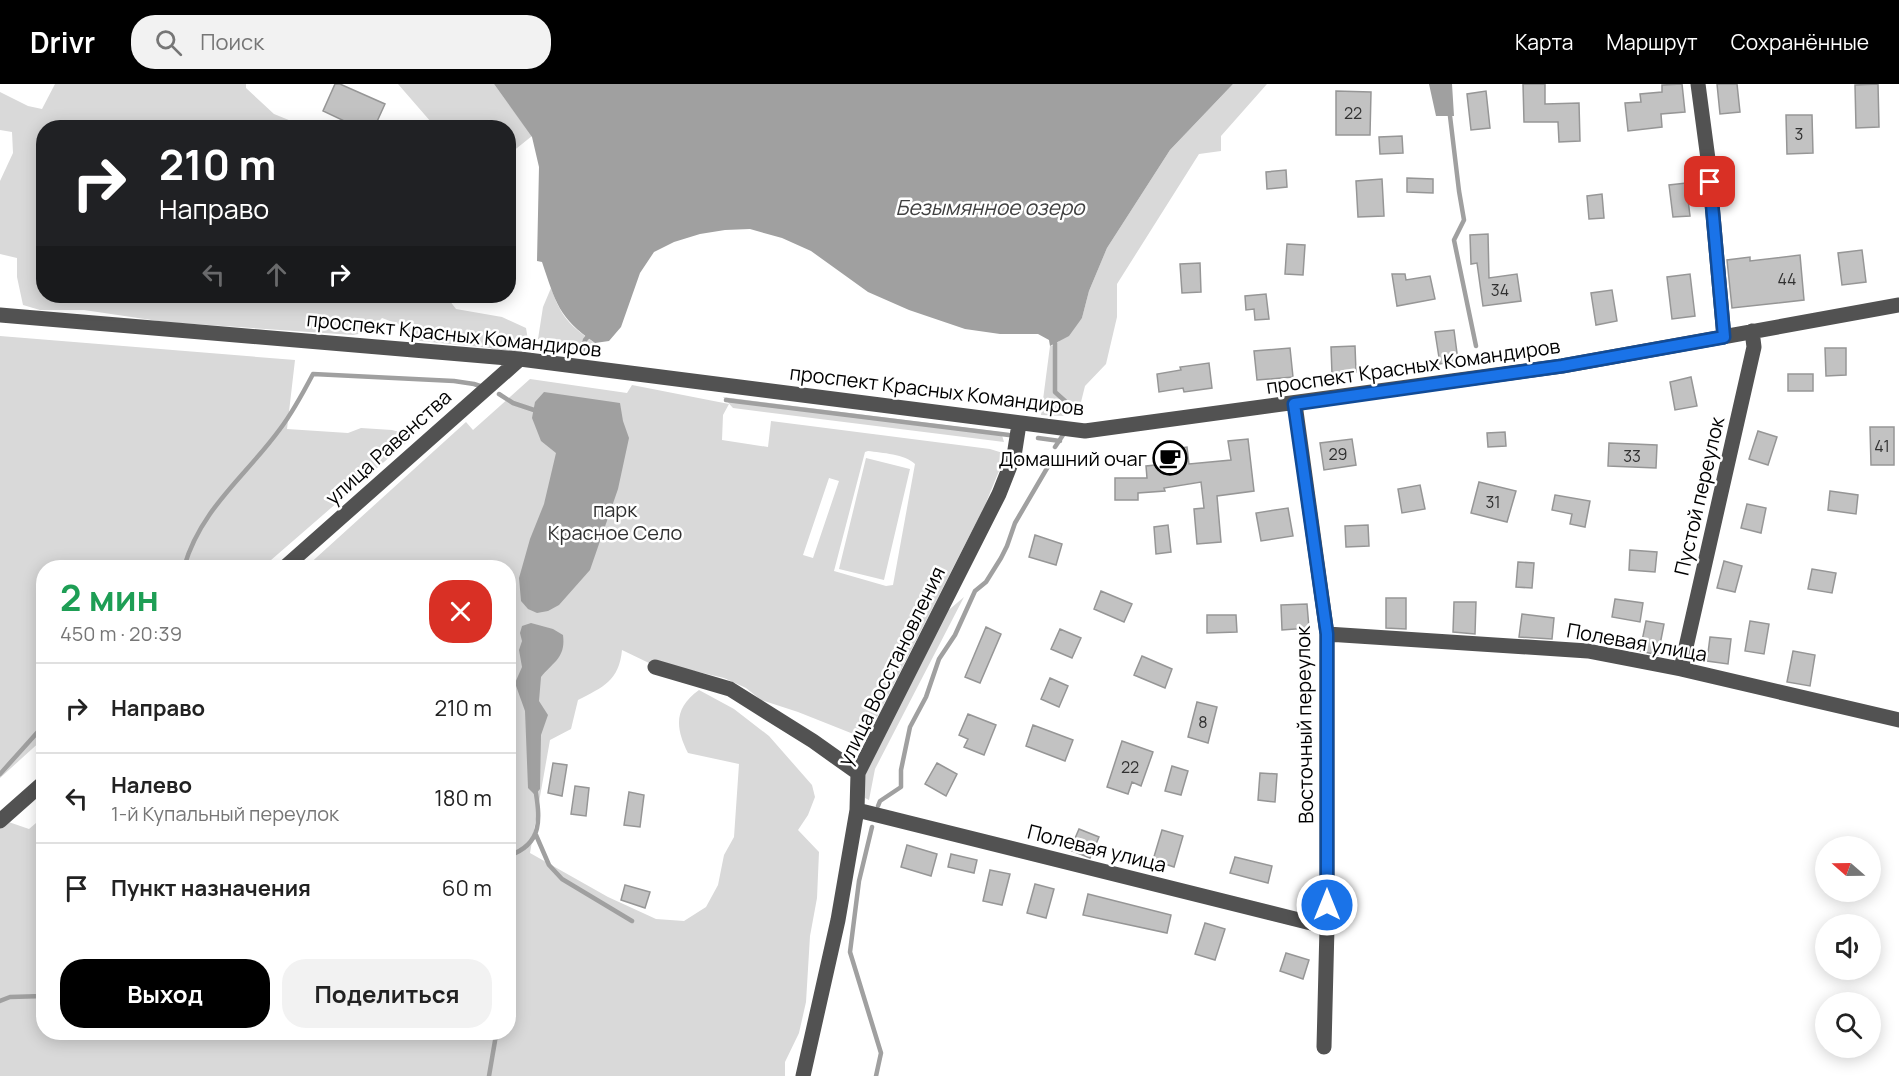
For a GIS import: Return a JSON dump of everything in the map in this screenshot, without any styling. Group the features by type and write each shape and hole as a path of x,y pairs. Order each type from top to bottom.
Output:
{"street":[{"path":"1698,84 1708,159 1724,337"},
{"name":"проспект Красных Командиров","path":"0,315 520,359 1085,431 1562,366 1899,305"},
{"name":"Пустой переулок","path":"1681,669 1754,347 1752,331"},
{"name":"улица Равенства","path":"293,560 520,359"},
{"name":"Восточный переулок","path":"1294,404 1327,634 1327,927 1324,1047"},
{"name":"улица Восстановления","path":"803,1076 838,920 856,810 858,772 999,494 1014,456 1019,424"},
{"name":"Полевая улица","path":"1327,634 1588,651 1681,669 1899,720"},
{"path":"655,667 730,689 858,772"},
{"path":"0,821 36,789"},
{"name":"Полевая улица","path":"856,810 1327,927"}],"green space":[{"path":"55,84 246,84 246,88 274,114 289,120 36,120 36,303 451,303 456,309 502,317 526,328 529,346 523,350 503,354 490,348 420,341 403,326 382,318 369,332 353,335 165,322 84,310 40,310 23,305 17,277 17,258 0,254 0,181 13,153 12,132 0,130 0,92 28,106 42,109"},
{"path":"398,84 494,84 532,136 516,149 516,120 429,120"},
{"path":"1233,84 1267,84 1221,136 1221,151 1199,154 1117,284 1117,317 1106,364 1085,386 1080,406 1063,416 1041,415 1050,346 1055,345 1082,318 1089,291 1107,248 1170,150"},
{"path":"551,288 567,320 595,343 591,349 564,347 538,339 543,307"},
{"path":"0,336 295,360 287,429 348,433 361,428 392,430 414,436 271,560 36,560 36,745 0,778"},
{"name":"парк Красное Село","path":"530,379 627,393 632,385 729,404 723,415 722,440 768,447 771,421 990,449 1006,454 985,505 866,739 761,700 746,688 724,678 669,665 649,663 622,650 617,669 608,682 578,700 571,729 550,740 530,853 608,897 656,919 684,921 706,907 718,885 724,855 734,837 739,764 688,753 681,735 679,718 681,711 699,690 734,709 769,736 812,785 815,797 808,815 798,830 819,852 817,898 810,936 806,1002 799,1033 785,1062 785,1076 0,1076 0,819 29,829 36,823 36,1040 516,1040 516,560 314,560 466,422 473,430","holes":["865,452 899,456 915,464 893,585 886,586 834,571","829,478 839,481 813,558 803,555"]},
{"path":"723,397 1001,432 1004,442 733,408"},
{"path":"866,458 910,469 884,580 839,569"},
{"path":"964,597 875,769 869,800 865,798 863,776 944,614"}],"water":[{"name":"Безымянное озеро","path":"494,84 1233,84 1170,150 1107,248 1089,291 1082,318 1069,336 1050,346 1049,340 1038,334 1000,334 965,329 909,310 868,292 811,251 782,238 750,229 700,234 674,242 654,252 640,273 621,327 609,341 595,343 566,317 555,299 542,262 537,261 539,167 532,137"},
{"path":"1429,84 1452,84 1454,116 1436,116"},
{"path":"544,392 620,403 629,438 618,489 590,570 559,605 548,611 537,613 528,609 521,601 519,578 530,539 544,504 556,453 541,441 532,418 535,402"},
{"path":"531,623 553,629 563,635 561,654 541,677 539,701 548,715 541,735 540,789 535,795 528,788 525,711 516,686 522,667 519,650 522,641 520,633 522,626"}],"building":[{"path":"335,84 340,84 385,104 378,120 342,120 323,111"},
{"path":"1523,84 1545,84 1545,104 1579,103 1580,141 1559,142 1558,122 1524,122"},
{"path":"1682,84 1685,112 1661,114 1662,127 1628,131 1625,103 1641,102 1640,94 1662,92 1662,85"},
{"path":"1717,84 1737,84 1740,112 1720,114"},
{"path":"1878,84 1879,127 1856,128 1855,85"},
{"path":"1336,91 1371,92 1370,135 1336,135"},
{"path":"1486,91 1490,128 1471,130 1467,94"},
{"path":"1786,115 1812,115 1813,153 1787,154"},
{"path":"1402,136 1403,153 1380,154 1379,137"},
{"path":"1286,170 1287,187 1267,189 1266,172"},
{"path":"1407,178 1433,179 1433,193 1407,192"},
{"path":"1382,179 1384,216 1358,217 1356,181"},
{"path":"1686,183 1690,216 1673,217 1669,185"},
{"path":"1602,194 1604,218 1589,219 1587,196"},
{"path":"1488,234 1489,278 1517,274 1521,301 1483,306 1477,263 1471,264 1470,235"},
{"path":"1287,244 1305,245 1303,275 1285,274"},
{"path":"1862,250 1866,282 1842,285 1838,253"},
{"path":"1800,255 1804,300 1732,308 1727,260 1750,257 1750,261"},
{"path":"1200,263 1201,292 1182,293 1180,264"},
{"path":"1392,274 1405,274 1406,280 1430,276 1435,299 1397,306"},
{"path":"1690,274 1695,316 1672,319 1667,277"},
{"path":"1612,290 1617,321 1596,325 1591,293"},
{"path":"1266,294 1269,319 1255,320 1254,309 1246,310 1245,296"},
{"path":"1454,330 1458,361 1440,364 1435,332"},
{"path":"1355,346 1356,372 1332,374 1331,347"},
{"path":"1290,348 1293,377 1257,380 1254,351"},
{"path":"1825,348 1846,348 1846,375 1826,376"},
{"path":"1209,363 1212,388 1184,392 1183,388 1159,392 1157,374 1181,370 1180,367"},
{"path":"1788,374 1813,374 1813,391 1788,391"},
{"path":"1691,377 1697,406 1675,410 1670,382"},
{"path":"1870,427 1894,427 1894,465 1871,465"},
{"path":"1758,431 1777,437 1768,465 1749,459"},
{"path":"1505,432 1506,446 1488,447 1487,433"},
{"path":"1248,439 1254,491 1217,496 1221,542 1197,544 1194,509 1204,508 1201,482 1164,488 1165,491 1138,493 1138,500 1115,500 1115,478 1147,478 1146,466 1166,464 1165,455 1174,453 1174,449 1187,447 1189,464 1231,460 1228,441"},
{"path":"1352,439 1356,465 1324,470 1320,443"},
{"path":"1609,443 1657,445 1656,468 1608,466"},
{"path":"1479,482 1516,491 1507,522 1471,513"},
{"path":"1420,485 1425,509 1402,513 1398,489"},
{"path":"1830,491 1858,495 1856,514 1828,510"},
{"path":"1555,495 1590,501 1585,527 1570,524 1572,514 1552,510"},
{"path":"1747,504 1766,508 1761,533 1741,528"},
{"path":"1288,508 1293,536 1261,541 1256,513"},
{"path":"1168,525 1171,552 1156,554 1154,527"},
{"path":"1368,525 1369,546 1346,547 1345,526"},
{"path":"1035,535 1062,544 1056,565 1029,557"},
{"path":"1630,550 1657,552 1655,572 1629,570"},
{"path":"1724,561 1742,566 1735,592 1717,588"},
{"path":"1518,562 1534,563 1532,588 1516,587"},
{"path":"1812,569 1836,573 1832,593 1808,589"},
{"path":"1101,591 1132,604 1124,622 1094,609"},
{"path":"1386,598 1406,598 1406,629 1386,628"},
{"path":"1615,599 1643,603 1640,622 1612,617"},
{"path":"1454,602 1476,602 1475,634 1453,632"},
{"path":"1307,604 1309,628 1282,630 1281,605"},
{"path":"1522,614 1554,618 1552,639 1519,637"},
{"path":"1207,615 1236,615 1237,632 1207,633"},
{"path":"1646,621 1664,624 1658,655 1640,651"},
{"path":"1750,621 1769,624 1764,654 1745,651"},
{"path":"986,627 1001,634 980,683 965,677"},
{"path":"1060,629 1081,638 1072,658 1051,649"},
{"path":"1710,637 1731,639 1728,664 1707,661"},
{"path":"1793,651 1815,655 1810,686 1787,682"},
{"path":"1142,656 1172,669 1165,688 1134,675"},
{"path":"1050,678 1068,686 1059,707 1041,699"},
{"path":"1197,702 1217,707 1208,743 1188,737"},
{"path":"968,714 996,725 984,755 964,747 968,739 959,735"},
{"path":"1033,725 1073,740 1065,761 1026,746"},
{"path":"1122,741 1153,752 1141,786 1132,782 1128,794 1107,787"},
{"path":"553,763 567,765 562,796 548,793"},
{"path":"937,763 957,774 946,796 925,784"},
{"path":"1172,766 1188,771 1181,795 1165,791"},
{"path":"1260,773 1277,774 1275,802 1258,800"},
{"path":"575,786 589,788 586,816 571,814"},
{"path":"629,792 644,795 640,827 624,825"},
{"path":"1079,829 1099,837 1090,858 1070,850"},
{"path":"1162,830 1183,836 1174,867 1153,860"},
{"path":"907,845 937,854 931,876 901,867"},
{"path":"951,854 977,860 974,873 948,867"},
{"path":"1235,857 1272,866 1268,883 1230,873"},
{"path":"990,870 1010,874 1002,905 983,901"},
{"path":"1035,884 1054,889 1046,918 1027,913"},
{"path":"625,885 650,892 645,908 621,900"},
{"path":"1088,894 1171,915 1167,933 1083,915"},
{"path":"1205,923 1225,929 1215,960 1195,954"},
{"path":"1286,953 1309,960 1303,979 1280,971"}],"waterway":[{"path":"1450,116 1464,220 1454,240 1476,346"},
{"path":"582,353 585,340 590,334"},
{"path":"1055,341 1055,392 1065,401 1063,411"},
{"path":"187,560 201,527 280,429 313,374 454,381 483,387"},
{"path":"499,394 513,403 537,411"},
{"path":"726,400 1009,435"},
{"path":"1055,447 1063,435"},
{"path":"1038,438 1060,441"},
{"path":"878,806 880,801 901,787 901,770 910,727 926,697 939,659 955,635 975,591 986,582 1001,558 1015,523 1053,458"},
{"path":"0,774 36,734"},
{"path":"516,853 528,845 537,829 538,809 535,787"},
{"path":"872,827 859,881 850,952 881,1053 876,1076"},
{"path":"536,835 549,865 562,879 632,921"},
{"path":"0,1001 10,997 36,996"},
{"path":"489,1076 495,1040"}],"place":[{"name":"Домашний очаг","path":"1170,458"}],"route":[{"path":"1327,905 1327,634 1294,404 1562,366 1724,337 1710,182"}]}
